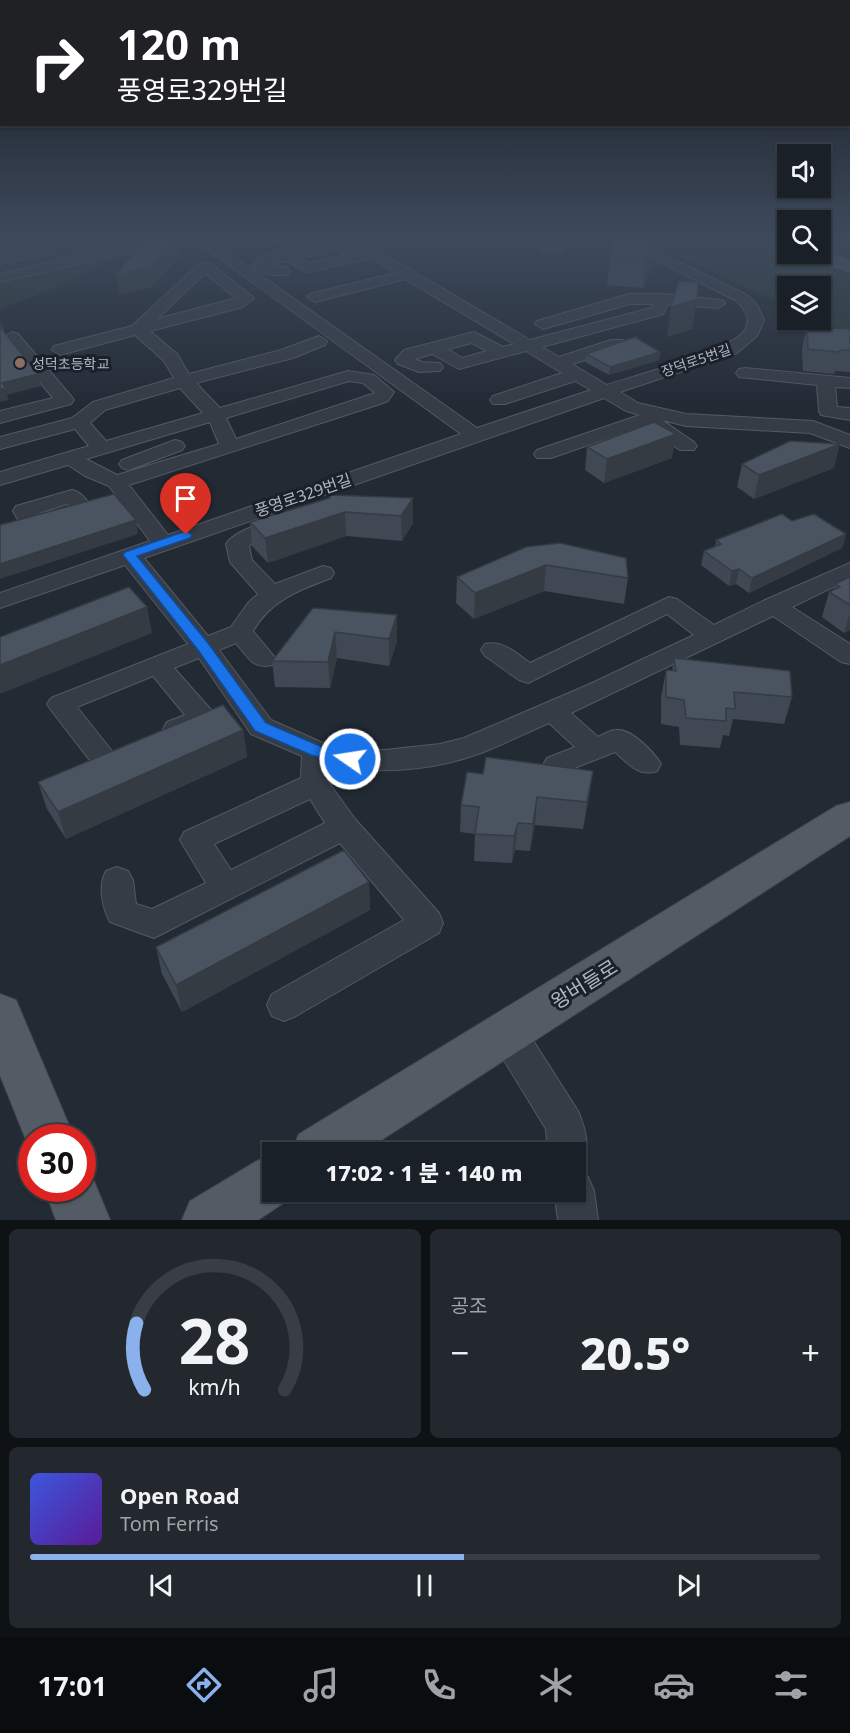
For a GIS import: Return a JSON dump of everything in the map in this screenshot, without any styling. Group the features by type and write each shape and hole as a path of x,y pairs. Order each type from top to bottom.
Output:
{"main road":[{"name":"왕버들로","path":"333,1142 850,817"},
{"path":"0,1016 44,1124"},
{"path":"209,1220 262,1187"},
{"path":"76,1202 83,1220"}],"street":[{"path":"138,329 173,296"},
{"path":"60,350 238,304 246,298 243,296"},
{"path":"280,296 475,435"},
{"path":"315,297 319,296"},
{"path":"445,296 632,407 653,416 813,427 850,442"},
{"name":"장덕로5번길","path":"606,391 742,344 757,325 757,318 752,308 738,296"},
{"path":"537,326 629,299 717,303"},
{"path":"434,367 418,367 404,360 410,354 435,348 459,364 527,344 642,316 657,310 663,299"},
{"path":"138,329 171,358 184,381 216,415 230,447"},
{"path":"0,417 65,400 12,337"},
{"path":"0,443 79,422 99,406 287,354 319,341"},
{"path":"557,363 617,344"},
{"path":"745,373 850,383"},
{"path":"499,400 577,374"},
{"path":"0,478 348,376 368,379 386,392 382,397 371,401 230,447 121,486 81,509"},
{"path":"813,427 828,411 825,380"},
{"name":"풍영로329번길","path":"0,601 606,391"},
{"path":"828,411 850,414"},
{"path":"653,416 687,446"},
{"path":"544,454 653,416"},
{"path":"79,422 102,448"},
{"path":"121,486 121,471 129,463 175,446"},
{"path":"72,457 96,475 121,486 163,543"},
{"path":"271,593 241,562 237,544 246,537 298,520"},
{"path":"129,555 150,596 203,646 261,727 316,751 350,759 385,760 440,754 471,746 850,570"},
{"path":"106,760 60,704 240,632 250,613 271,593 323,573"},
{"path":"494,650 528,674 669,604 711,634"},
{"path":"773,605 850,656"},
{"path":"240,632 263,659"},
{"path":"158,665 202,718 159,737"},
{"path":"552,710 595,750"},
{"path":"557,765 618,739 647,764"},
{"path":"284,1005 427,923 344,827 315,784 316,751"},
{"path":"226,888 195,840 315,784"},
{"path":"117,880 121,912 154,924 344,827"},
{"path":"507,1032 564,1124 567,1142"},
{"path":"576,1202 578,1220"}],"shaded area":[{"path":"0,296 33,296 0,309"},
{"path":"765,296 777,296 777,301"},
{"path":"831,296 850,296 850,333 831,325"}],"building":[{"path":"674,296 697,296 697,299 671,307"},
{"path":"0,327 38,374 2,383 6,388 0,389"},
{"path":"850,329 850,350 839,352 808,349 807,330"},
{"path":"635,337 660,352 610,367 586,354"},
{"path":"654,422 676,434 607,459 587,447"},
{"path":"790,441 840,444 759,475 742,464"},
{"path":"114,494 136,520 0,564 0,525"},
{"path":"330,495 413,498 401,516 345,512 265,538 250,522 330,498"},
{"path":"782,514 792,521 814,514 846,534 752,578 739,569 732,571 704,551 721,544 716,540"},
{"path":"560,543 626,558 628,578 546,565 475,593 457,577 526,547"},
{"path":"850,577 850,605 829,592 840,587 835,584"},
{"path":"129,587 147,607 0,665 0,637"},
{"path":"313,608 397,615 389,639 335,632 328,662 272,661"},
{"path":"674,658 790,671 792,697 734,692 735,709 726,708 726,721 686,718 684,700 666,697 666,670 676,671"},
{"path":"223,705 243,730 58,812 38,782"},
{"path":"486,757 593,771 587,802 537,797 533,824 518,823 514,836 475,834 479,807 461,805 467,772 483,774"},
{"path":"344,850 369,882 176,985 156,947"}],"place":[{"name":"성덕초등학교","path":"20,363"}],"route":[{"path":"186,535 129,555 203,646 261,727 316,751 350,759"}]}
